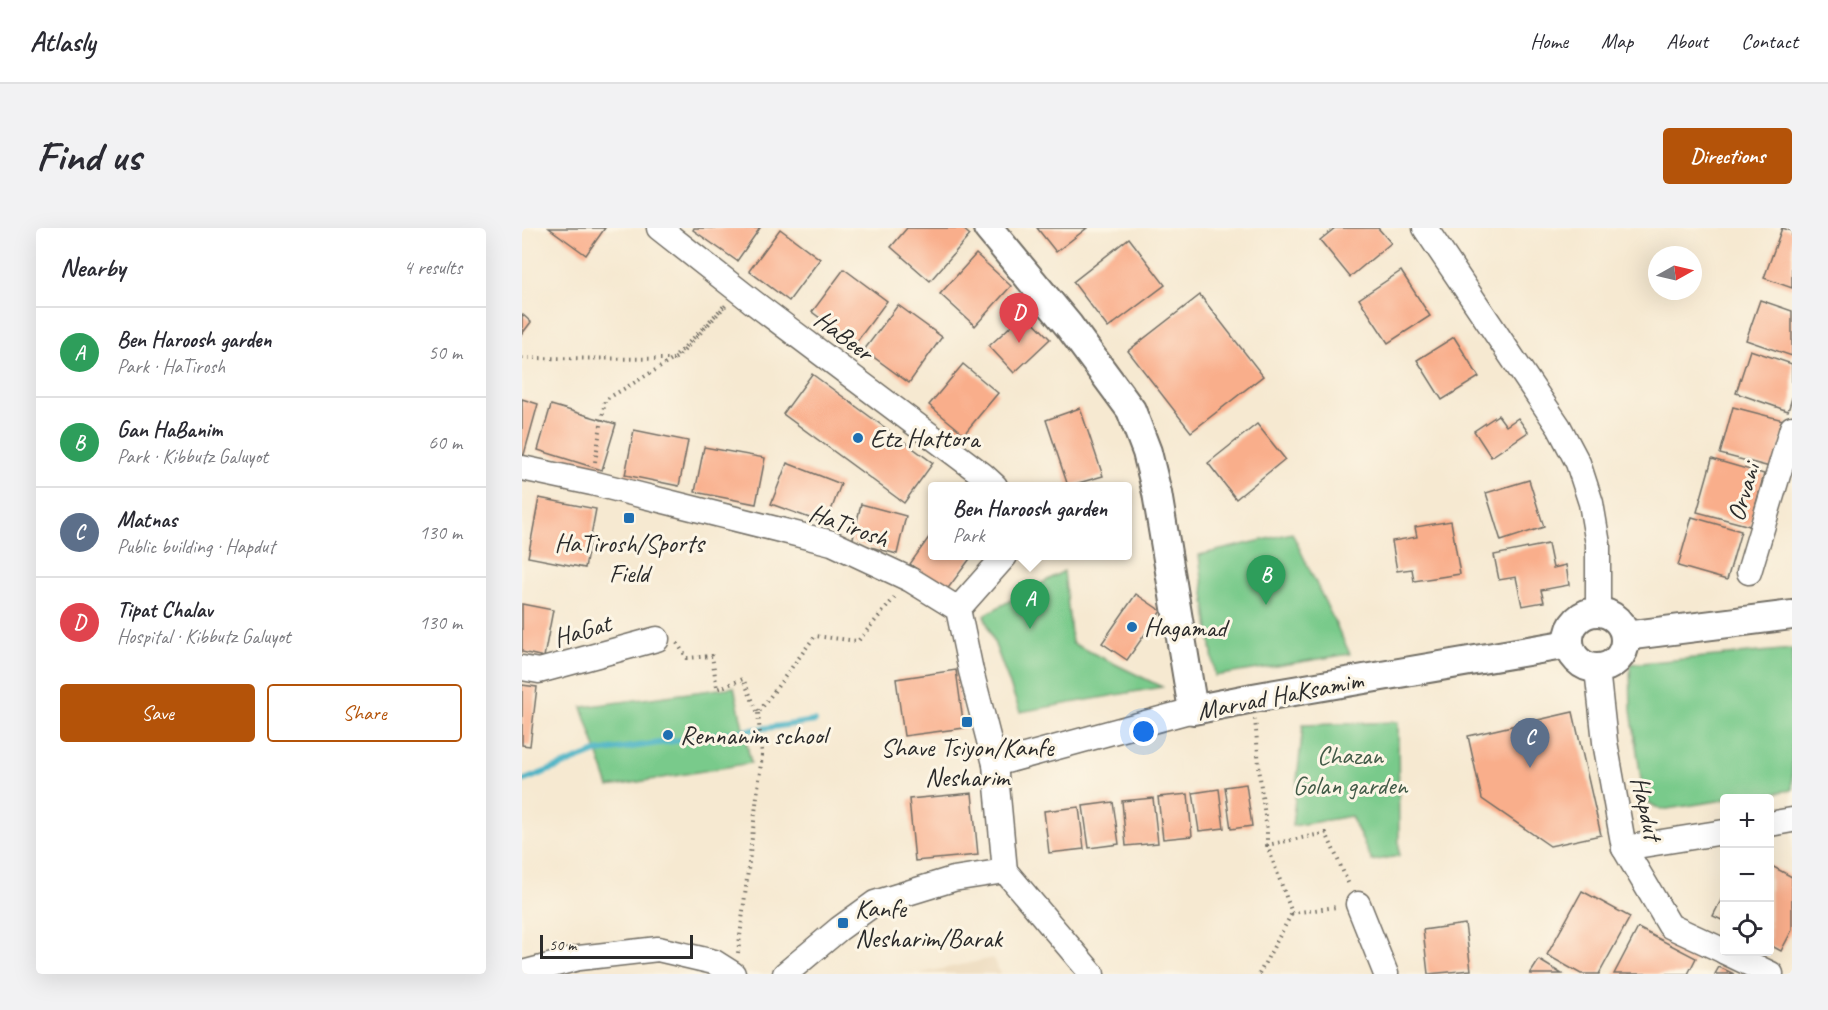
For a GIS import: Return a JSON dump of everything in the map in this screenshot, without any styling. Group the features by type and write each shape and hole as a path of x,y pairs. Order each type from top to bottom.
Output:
{"street":[{"name":"HaBeer","path":"659,228 739,291 974,467 991,482"},
{"path":"988,228 1069,326 1131,410 1147,452 1157,492 1193,711"},
{"path":"1425,228 1559,427 1578,463 1591,503 1598,544 1598,611"},
{"name":"Orvani","path":"1749,572 1792,428"},
{"name":"HaTirosh","path":"522,468 592,483 832,543 911,580 958,609"},
{"path":"1001,560 958,609 995,764 1005,871 1092,974"},
{"path":"1598,611 1612,616 1623,628 1625,636 1625,645 1621,655 1615,662 1597,669 1575,659 1569,644 1572,625 1587,613 1598,611"},
{"path":"1625,636 1792,615"},
{"name":"HaGat","path":"522,668 539,671 657,639"},
{"name":"Marvad HaKsamim","path":"995,764 1193,711 1252,698 1569,644"},
{"name":"Hapdut","path":"1597,669 1605,742 1624,848 1670,926 1720,949"},
{"path":"1774,823 1792,820"},
{"path":"1624,848 1720,833"},
{"path":"785,974 830,936 875,903 953,879 1005,871"},
{"path":"1358,904 1386,974"},
{"path":"522,973 579,958 658,949 714,962 736,964"},
{"name":"Hapdut","path":"1735,956 1772,974"}],"path":[{"path":"592,483 605,400 679,356 739,291"},
{"path":"522,358 673,359"},
{"path":"758,713 815,636 858,641 911,580"},
{"path":"657,639 669,632 687,658 712,656 717,689 743,679 758,713 762,755 736,964"},
{"path":"1252,698 1267,845 1292,913 1259,974"},
{"path":"1267,845 1326,834 1358,904 1292,913"}],"shaded area":[{"path":"993,958 1000,974 918,974"}],"green space":[{"path":"1292,533 1350,654 1215,676 1199,555"},
{"path":"1064,571 1072,643 1162,687 1020,712 984,615"},
{"path":"1792,649 1792,790 1764,794 1720,794 1720,801 1661,810 1644,800 1631,710 1630,664"},
{"name":"Rennanim school","path":"734,687 751,763 609,787 582,707"},
{"name":"Chazan Golan garden","path":"1398,722 1399,856 1372,861 1351,816 1292,826 1303,725"}],"building":[{"path":"549,228 605,228 586,255"},
{"path":"694,228 760,228 737,261 693,230"},
{"path":"907,228 962,228 970,235 930,281 891,247"},
{"path":"1037,228 1087,228 1056,252"},
{"path":"1335,228 1378,228 1391,243 1350,277 1320,240"},
{"path":"1782,228 1792,231 1792,288 1764,278"},
{"path":"780,229 820,259 789,301 749,271"},
{"path":"1129,238 1165,285 1108,328 1073,282"},
{"path":"976,254 1011,286 975,326 940,294"},
{"path":"844,269 887,301 855,344 812,312"},
{"path":"1401,271 1430,316 1388,343 1359,299"},
{"path":"1200,295 1263,376 1191,432 1128,351"},
{"path":"1760,300 1792,311 1792,356 1746,340"},
{"path":"898,305 942,337 909,383 864,350"},
{"path":"1025,313 1050,339 1014,373 989,346"},
{"path":"522,314 531,322 522,334"},
{"path":"1454,337 1479,377 1442,400 1417,360"},
{"path":"1750,350 1792,364 1792,398 1788,411 1736,393"},
{"path":"963,364 998,393 964,434 929,405"},
{"name":"Etz Hattora","path":"812,374 933,463 904,503 783,414"},
{"path":"522,399 538,404 523,458 522,458"},
{"path":"551,405 616,424 602,470 538,450"},
{"path":"1733,407 1787,421 1774,468 1720,454"},
{"path":"1080,408 1103,476 1082,482 1067,482 1046,420"},
{"path":"1498,415 1506,426 1518,418 1528,432 1491,457 1474,431"},
{"path":"1257,424 1285,459 1236,499 1208,463"},
{"path":"634,430 688,441 679,486 625,475"},
{"path":"704,447 765,458 756,504 695,492"},
{"path":"1712,459 1764,474 1750,526 1697,512"},
{"path":"787,463 841,484 826,524 771,504"},
{"path":"1529,480 1544,527 1501,541 1486,493"},
{"path":"539,498 596,509 585,568 528,557"},
{"path":"861,504 906,516 897,554 852,542"},
{"path":"1692,517 1741,531 1727,580 1678,566"},
{"path":"1451,521 1460,574 1414,581 1412,569 1397,571 1392,541 1417,537 1415,527"},
{"path":"928,539 928,560 969,560 946,591 910,564"},
{"path":"1548,544 1553,568 1566,565 1569,585 1541,590 1544,602 1522,606 1516,577 1499,580 1494,555"},
{"name":"Hagamad","path":"1136,594 1161,611 1127,660 1102,643"},
{"path":"522,604 553,610 544,657 522,652"},
{"path":"956,670 964,728 904,736 896,679"},
{"path":"522,685 537,687 530,746 522,745"},
{"path":"1573,712 1601,835 1550,846 1482,799 1468,736"},
{"path":"1246,784 1252,826 1231,829 1225,787"},
{"path":"1219,789 1224,828 1199,831 1193,793"},
{"path":"972,793 978,855 915,861 909,799"},
{"path":"1188,794 1192,836 1163,839 1158,797"},
{"path":"1153,798 1158,843 1126,846 1122,801"},
{"path":"1113,802 1119,844 1089,848 1083,806"},
{"path":"1079,807 1084,849 1049,853 1044,811"},
{"path":"1774,867 1792,877 1792,930 1781,951 1774,947"},
{"path":"1582,891 1630,917 1599,974 1581,974 1547,955"},
{"path":"1720,902 1720,919 1713,916"},
{"path":"1465,924 1471,970 1428,974 1423,930"},
{"path":"1638,928 1696,958 1688,974 1614,974"},
{"path":"1539,960 1562,974 1530,974"},
{"path":"1719,967 1734,974 1715,974"}],"waterway":[{"path":"522,781 596,752 815,721"}],"place":[{"name":"Tipat Chalav","path":"1019,343"},
{"name":"Etz Hattora","path":"858,438"},
{"name":"HaTirosh/Sports Field","path":"629,518"},
{"name":"Gan HaBanim","path":"1266,605"},
{"name":"Hagamad","path":"1132,627"},
{"name":"Ben Haroosh garden","path":"1030,629"},
{"name":"Shave Tsiyon/Kanfe Nesharim","path":"967,722"},
{"name":"Rennanim school","path":"668,735"},
{"name":"Matnas","path":"1530,768"},
{"name":"Kanfe Nesharim/Barak","path":"843,923"}]}
